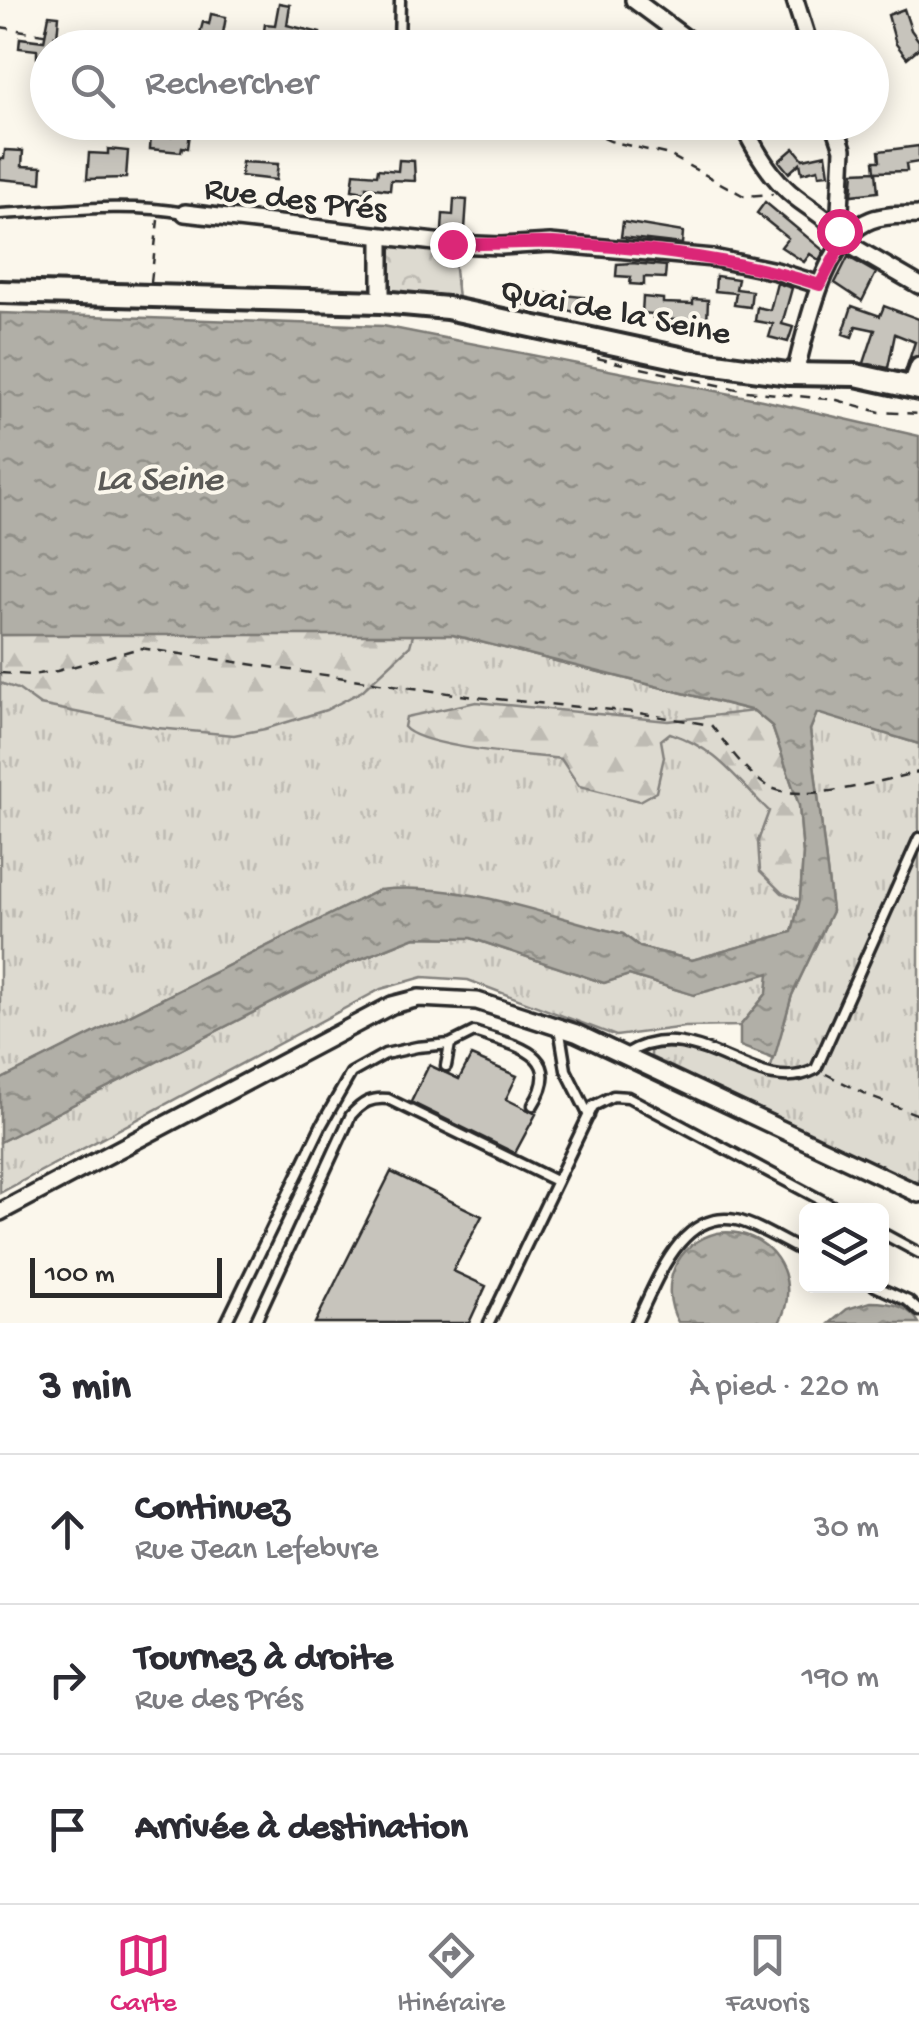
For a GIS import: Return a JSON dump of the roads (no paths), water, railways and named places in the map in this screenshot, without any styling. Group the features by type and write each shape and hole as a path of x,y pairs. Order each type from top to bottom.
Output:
{"street":[{"path":"634,0 675,30"},
{"path":"795,0 804,30"},
{"path":"751,140 789,192 841,236 919,285"},
{"path":"796,373 820,285 841,236 839,140"},
{"name":"Rue des Prés","path":"185,214 381,237 501,246 550,243 712,258 820,285"},
{"path":"841,236 871,220 919,215"},
{"path":"381,237 381,302"},
{"name":"Quai de la Seine","path":"0,292 381,302 447,308 694,362 856,375 915,388"},
{"path":"915,388 919,366"},
{"path":"0,1212 392,1005 418,998 477,1001 559,1027 626,1054 919,1194"}],"lane":[{"path":"399,30 400,0"},
{"name":"Rue des Prés","path":"0,214 160,209 185,214"},
{"path":"626,1054 642,1044 676,1039 778,1076 800,1078 816,1068 919,838"},
{"path":"559,1027 566,1070 589,1116"},
{"path":"226,1323 322,1124 351,1073 385,1054 450,1044 474,1032 534,1053 543,1066 545,1086 534,1105"},
{"path":"446,1066 450,1044"},
{"path":"489,1323 593,1106 612,1096 628,1097 827,1203"},
{"path":"254,1323 351,1115 361,1104 376,1098 388,1099 556,1181"},
{"path":"636,1323 688,1232 707,1223 736,1220 799,1251"},
{"path":"889,1237 919,1253"},
{"path":"889,1292 919,1311"}],"water":[{"name":"La Seine","path":"0,313 383,326 762,400 919,436 919,744 817,713 810,730 832,911 792,995 774,1059 740,1046 740,1026 767,993 769,973 694,995 629,975 604,983 471,938 415,937 348,964 0,1142 0,1080 379,890 441,890 502,901 623,934 640,947 692,960 792,932 800,900 803,854 799,805 772,726 754,711 453,635 0,635"},
{"path":"717,1233 752,1238 777,1258 787,1289 779,1323 678,1322 670,1294 675,1267 691,1246"},
{"path":"870,1302 898,1306 919,1323 830,1323 847,1309"}]}
